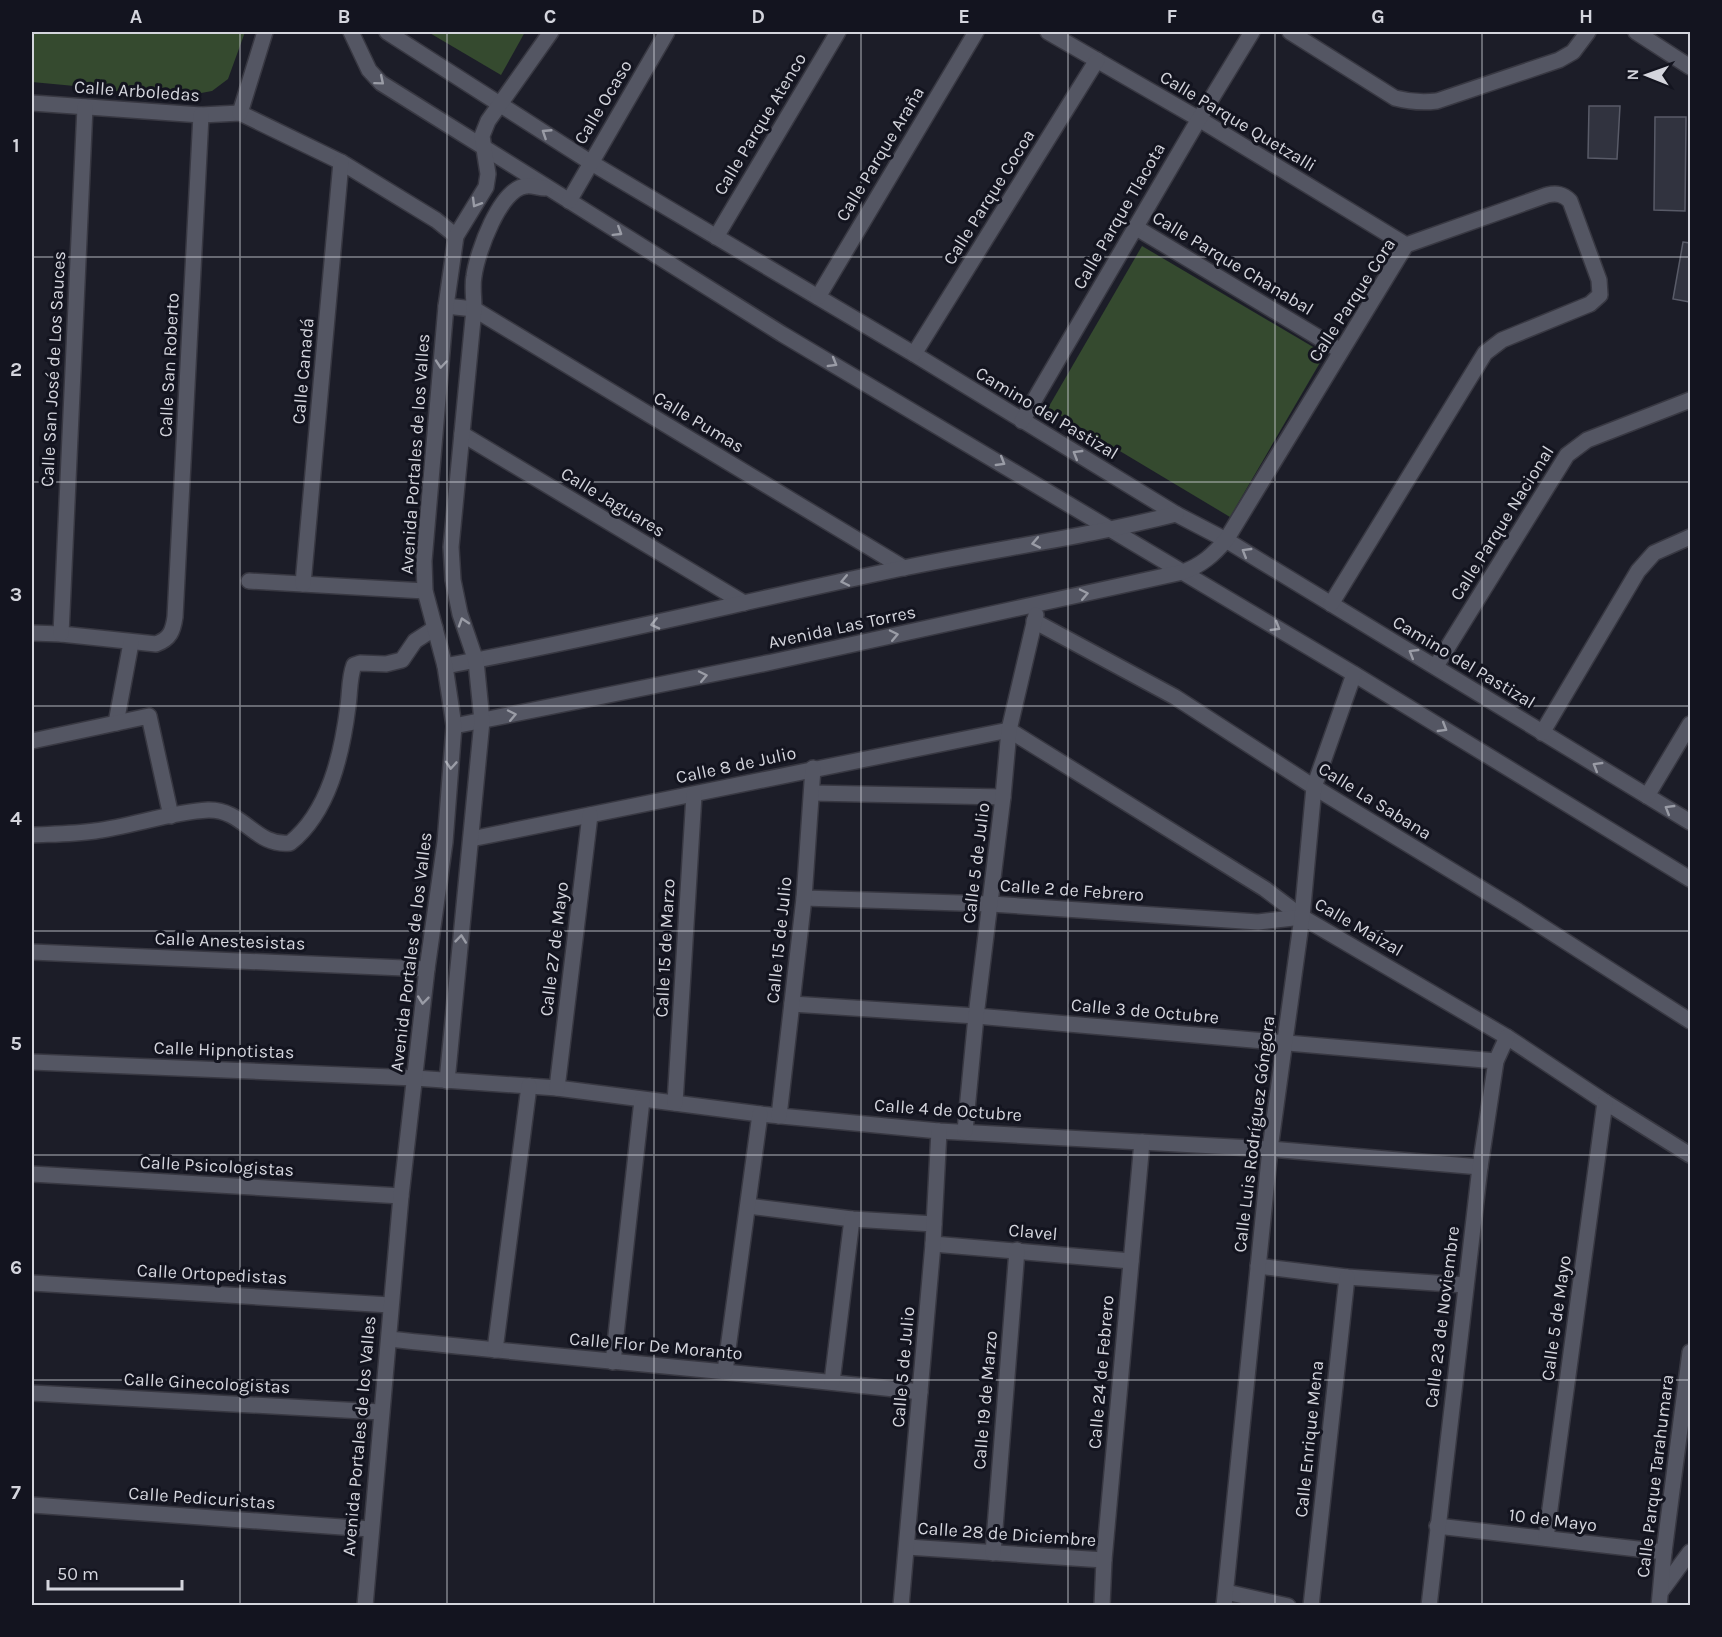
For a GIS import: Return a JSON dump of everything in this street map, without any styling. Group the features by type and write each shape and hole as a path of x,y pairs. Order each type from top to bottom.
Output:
{"street":[{"path":"265,32 240,113 341,162 436,220 456,236 486,187 488,174 482,136 488,121 551,32"},
{"path":"351,32 369,70 381,83 483,148 782,334 1111,528 1690,879"},
{"name":"Camino del Pastizal","path":"387,32 590,162 914,354 1176,514 1226,540 1690,822"},
{"name":"Calle Ocaso","path":"569,201 667,32"},
{"name":"Calle Parque Atenco","path":"716,237 837,32"},
{"name":"Calle Parque Araña","path":"818,297 976,32"},
{"name":"Calle Parque Quetzalli","path":"1048,32 1199,119 1406,245"},
{"name":"Calle Parque Tlacota","path":"1022,421 1252,32"},
{"path":"1290,32 1395,98 1413,103 1437,100 1559,60 1573,52 1588,32"},
{"path":"1636,32 1690,67"},
{"name":"Calle Parque Cocoa","path":"914,354 1097,60"},
{"name":"Calle Arboledas","path":"32,103 201,115 240,113"},
{"name":"Calle San José de Los Sauces","path":"61,634 85,107"},
{"name":"Calle San Roberto","path":"131,643 156,644 165,640 173,630 175,617 201,115"},
{"name":"Calle Canadá","path":"303,584 341,162"},
{"path":"447,1081 483,721 476,661 460,614 453,580 451,547 474,309 474,276 483,244 497,212 515,190 526,186 549,189"},
{"name":"Calle Parque Cora","path":"1226,540 1406,245 1547,195 1566,196 1570,201 1599,280 1600,291 1596,299 1590,304 1502,340 1485,353 1331,604"},
{"name":"Calle Parque Chanabal","path":"1135,227 1341,351"},
{"name":"Avenida Portales de los Valles","path":"365,1605 401,1196 427,969 445,842 454,726 445,666 425,591 424,561 446,306 456,236"},
{"path":"446,306 474,309"},
{"name":"Calle Pumas","path":"474,309 904,568"},
{"name":"Calle Parque Nacional","path":"1436,666 1567,455 1587,440 1690,400"},
{"name":"Calle Jaguares","path":"462,434 744,603"},
{"path":"445,666 619,632 904,568 1143,523 1176,514"},
{"path":"1542,733 1638,571 1654,553 1690,537"},
{"name":"Avenida Las Torres","path":"454,726 1183,572 1204,563 1226,540"},
{"path":"249,581 425,591"},
{"name":"Calle 5 de Julio","path":"966,1131 976,1016 991,904 1009,730 1034,621 1041,603"},
{"name":"Calle La Sabana","path":"1034,621 1175,697 1314,787 1518,911 1690,1021"},
{"path":"32,835 95,831 208,810 228,812 259,836 271,841 290,843 299,836 323,801 341,752 354,665 360,663 386,664 402,660 415,641 435,628"},
{"path":"32,633 61,634 131,643 116,723"},
{"name":"Calle Luis Rodríguez Góngora","path":"1225,1599 1270,1149 1302,916 1314,787 1354,674"},
{"path":"32,741 148,716 171,816"},
{"path":"1647,796 1690,724"},
{"name":"Calle 8 de Julio","path":"471,839 1009,730"},
{"name":"Calle Maizal","path":"1009,730 1265,890 1302,916 1507,1037 1690,1155"},
{"name":"Calle 15 de Julio","path":"779,1116 804,898 813,768"},
{"path":"812,793 1003,797"},
{"name":"Calle 15 de Marzo","path":"675,1103 694,795"},
{"name":"Calle 27 de Mayo","path":"557,1088 590,815"},
{"name":"Calle 2 de Febrero","path":"804,898 991,904 1258,922 1302,916"},
{"name":"Calle Anestesistas","path":"32,952 427,969"},
{"name":"Calle 3 de Octubre","path":"792,1004 976,1016 1496,1061"},
{"name":"Calle 23 de Noviembre","path":"1429,1605 1480,1167 1496,1061 1507,1037"},
{"name":"Calle Hipnotistas","path":"32,1062 415,1078"},
{"name":"Calle 4 de Octubre","path":"415,1078 557,1088 760,1114 939,1131 1270,1149 1480,1167"},
{"path":"495,1350 529,1086"},
{"path":"613,1362 642,1100"},
{"name":"Calle 5 de Mayo","path":"1546,1538 1605,1102"},
{"path":"725,1371 760,1114"},
{"name":"Calle 5 de Julio","path":"901,1605 908,1547 933,1244 939,1131"},
{"name":"Calle 24 de Febrero","path":"1102,1605 1104,1560 1142,1142"},
{"name":"Calle Psicologistas","path":"32,1174 401,1196"},
{"path":"748,1206 852,1219 934,1224"},
{"path":"832,1382 852,1219"},
{"name":"Clavel","path":"933,1244 1131,1261"},
{"name":"Calle 19 de Marzo","path":"993,1553 1017,1250"},
{"path":"1258,1266 1347,1277 1465,1285"},
{"name":"Calle Enrique Mena","path":"1311,1605 1347,1277"},
{"name":"Calle Ortopedistas","path":"32,1283 390,1305"},
{"name":"Calle Flor De Moranto","path":"389,1339 920,1392"},
{"name":"Calle Parque Tarahumara","path":"1660,1598 1690,1352"},
{"name":"Calle Ginecologistas","path":"32,1393 381,1412"},
{"name":"Calle Pedicuristas","path":"32,1505 370,1529"},
{"name":"10 de Mayo","path":"1437,1526 1664,1552"},
{"name":"Calle 28 de Diciembre","path":"908,1547 1104,1560"},
{"path":"1660,1598 1690,1552"},
{"path":"1225,1599 1288,1605"}],"green space":[{"path":"32,32 245,32 228,79 212,91 169,99 96,88 32,82"},
{"path":"428,32 525,32 501,75"},
{"path":"1142,246 1325,354 1230,517 1048,408"}],"building":[{"path":"1589,106 1620,106 1617,159 1588,158"},
{"path":"1655,117 1686,117 1685,211 1654,210"},
{"path":"1683,242 1690,243 1690,302 1673,299"}]}
